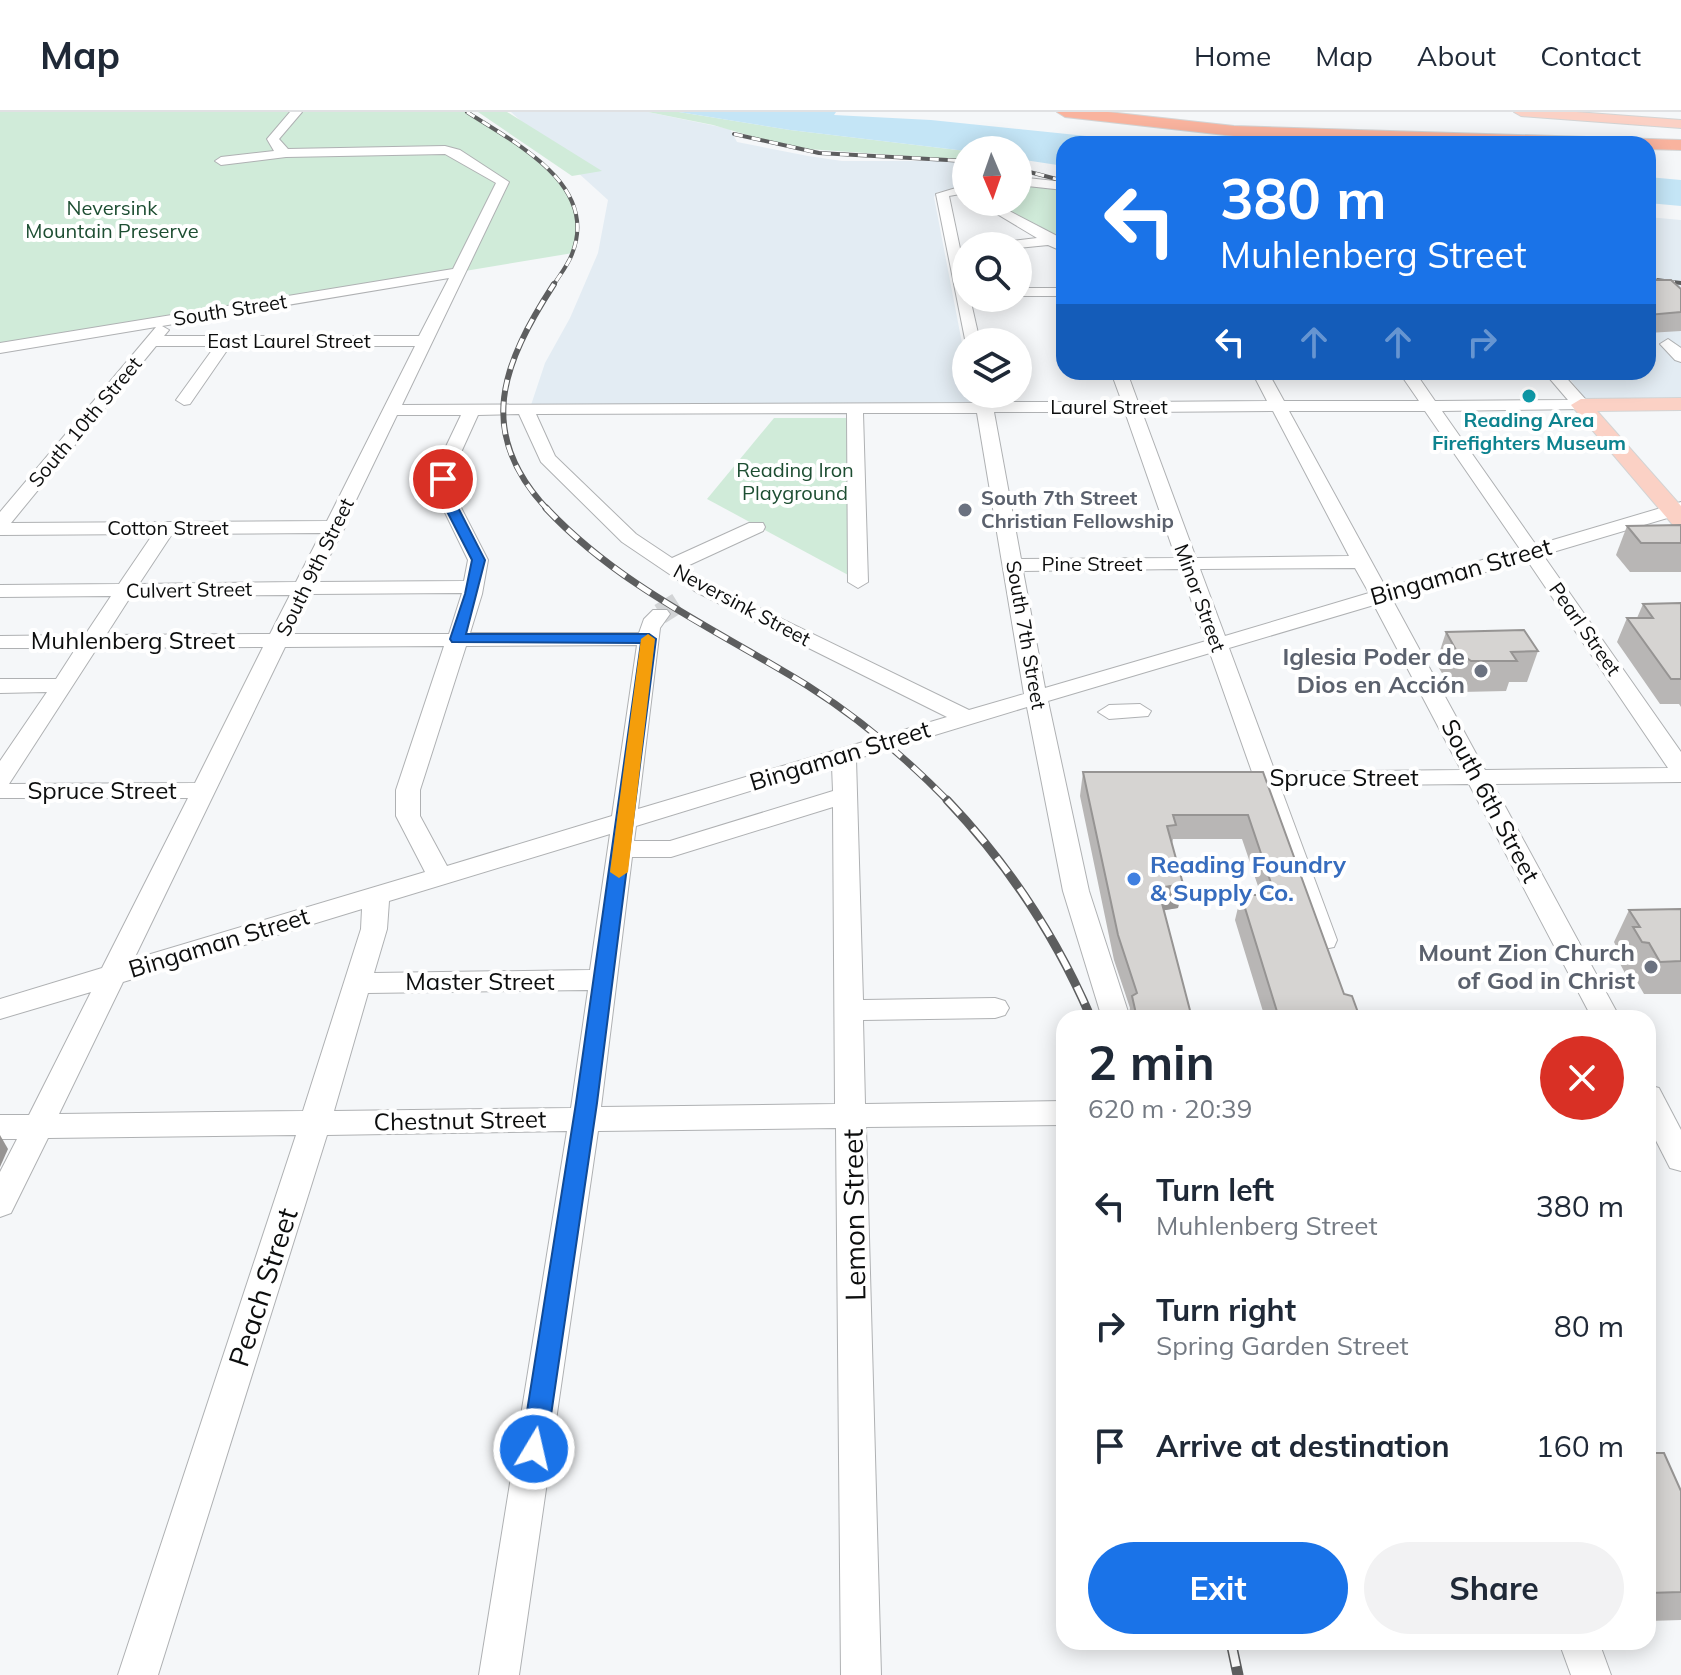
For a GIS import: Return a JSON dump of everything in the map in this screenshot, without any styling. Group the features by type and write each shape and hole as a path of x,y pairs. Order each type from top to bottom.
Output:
{"highway":[{"path":"1046,112 1186,130 1317,136"},
{"path":"1065,112 1234,131 1330,136"},
{"path":"1656,148 1681,152"},
{"path":"1656,151 1681,152"},
{"path":"1656,155 1681,152"}],"main road":[{"path":"1521,112 1598,115 1681,124"},
{"name":"Laurel Street","path":"1581,405 1681,404"},
{"path":"1581,405 1678,513"}],"street":[{"path":"286,153 276,147 273,139 296,112"},
{"name":"South 9th Street","path":"0,1204 336,527 503,182 456,153 445,150 286,153"},
{"path":"221,161 286,153"},
{"path":"1032,183 1056,185"},
{"path":"952,193 942,194 955,232"},
{"path":"1010,216 1056,239"},
{"path":"1032,243 1056,240"},
{"name":"South Street","path":"4,351 460,272"},
{"path":"1032,292 1056,292"},
{"name":"South 10th Street","path":"0,526 170,320"},
{"name":"East Laurel Street","path":"152,341 426,341"},
{"path":"184,400 226,341"},
{"path":"1668,344 1681,357"},
{"name":"Minor Street","path":"1122,380 1335,970"},
{"name":"South 6th Street","path":"1264,380 1602,1010"},
{"name":"Pearl Street","path":"1413,380 1681,769"},
{"path":"1559,380 1581,405"},
{"name":"Laurel Street","path":"393,410 855,408 952,403"},
{"name":"Laurel Street","path":"1032,403 1132,407 1581,405"},
{"path":"855,408 858,582"},
{"name":"South 7th Street","path":"985,408 1036,697 1063,781 1076,891 1113,1010"},
{"name":"Neversink Street","path":"525,409 547,458 620,531 670,567 703,588 967,718"},
{"path":"440,877 408,816 408,790 458,639 478,560 443,490 443,479 452,452 472,410"},
{"name":"Bingaman Street","path":"0,1009 440,877 624,835 844,755 1530,551 1678,513"},
{"name":"Cotton Street","path":"0,526 336,527"},
{"path":"670,567 756,527"},
{"path":"0,779 166,528"},
{"name":"Pine Street","path":"1013,565 1362,562"},
{"name":"Culvert Street","path":"0,591 473,587"},
{"path":"684,599 703,588"},
{"path":"499,1675 584,1120 649,639 654,619 660,614"},
{"name":"Muhlenberg Street","path":"0,642 649,639"},
{"path":"0,686 62,685"},
{"path":"1109,712 1140,711"},
{"name":"Lemon Street","path":"844,755 861,1675"},
{"name":"Spruce Street","path":"1236,779 1681,775"},
{"name":"Spruce Street","path":"0,791 204,790"},
{"path":"624,835 671,849 845,795"},
{"name":"Peach Street","path":"138,1675 358,983 374,929 376,896"},
{"name":"Master Street","path":"358,983 603,980"},
{"path":"849,1010 995,1008"},
{"path":"1658,1103 1681,1159"},
{"name":"Chestnut Street","path":"0,1127 1056,1113"},
{"path":"1582,1650 1591,1675"}],"shaded area":[{"path":"511,112 648,112 730,129 737,142 808,156 842,161 952,161 952,189 937,192 934,197 952,291 952,312 956,312 959,328 952,328 952,402 531,405 545,363 570,318 598,253 608,200"},
{"path":"1656,218 1681,220 1681,399 1586,399 1571,380 1656,380"}],"green space":[{"name":"Neversink Mountain Preserve","path":"0,112 467,112 557,175 571,198 577,237 573,253 0,348"},
{"path":"478,112 507,112 602,171 572,176"},
{"path":"648,112 679,112 790,130 952,149 952,159 793,148 713,125"},
{"path":"1032,186 1056,188 1056,236 1051,237 1016,216 1032,216"},
{"name":"Reading Iron Playground","path":"774,418 850,418 850,576 707,499"}],"water":[{"path":"679,112 836,112 834,115 931,120 1086,136 1056,136 1056,165 1032,161 1032,136 952,136 952,149 790,130"},
{"path":"1656,178 1681,180 1681,206 1656,204"}],"building":[{"path":"1656,280 1671,280 1681,289 1681,312 1656,314"},
{"path":"1681,525 1681,543 1641,543 1627,526"},
{"path":"1681,603 1681,679 1671,679 1627,618 1653,618 1643,604"},
{"path":"1524,630 1538,651 1511,652 1517,661 1471,661 1456,650 1446,632"},
{"name":"Reading Foundry & Supply Co.","path":"1083,772 1263,772 1344,994 1352,996 1357,1010 1277,1010 1241,895 1275,895 1248,815 1173,815 1176,825 1167,826 1183,884 1158,888 1190,1010 1135,1010 1132,996 1137,993 1118,935"},
{"path":"1681,909 1681,961 1660,962 1649,943 1642,942 1633,927 1640,927 1629,910"},
{"path":"1656,1453 1664,1453 1681,1491 1681,1592 1656,1593"}],"tunnel":[{"path":"660,614 684,599"}],"railway":[{"path":"467,112 507,137 547,168 563,186 574,206 577,229 572,254 553,286"},
{"path":"734,134 819,153 952,160"},
{"path":"1032,173 1056,179"},
{"path":"1656,280 1681,283"},
{"path":"548,510 525,481 511,453 504,425 504,397 521,342 554,284"},
{"path":"548,510 605,561 637,584 808,686 864,725 948,801"},
{"path":"948,801 1011,876 1062,958 1087,1010"},
{"path":"1233,1650 1238,1675"}],"slow traffic":[{"path":"619,872 648,639"}],"place":[{"name":"Reading Area Firefighters Museum","path":"1529,396"},
{"name":"South 7th Street Christian Fellowship","path":"965,510"},
{"name":"Iglesia Poder de Dios en Acción","path":"1481,671"},
{"name":"Reading Foundry & Supply Co.","path":"1134,879"},
{"name":"Mount Zion Church of God in Christ","path":"1651,967"}],"route":[{"path":"443,479 443,490 478,560 472,594 458,639 649,639 586,1103 534,1449"}]}
